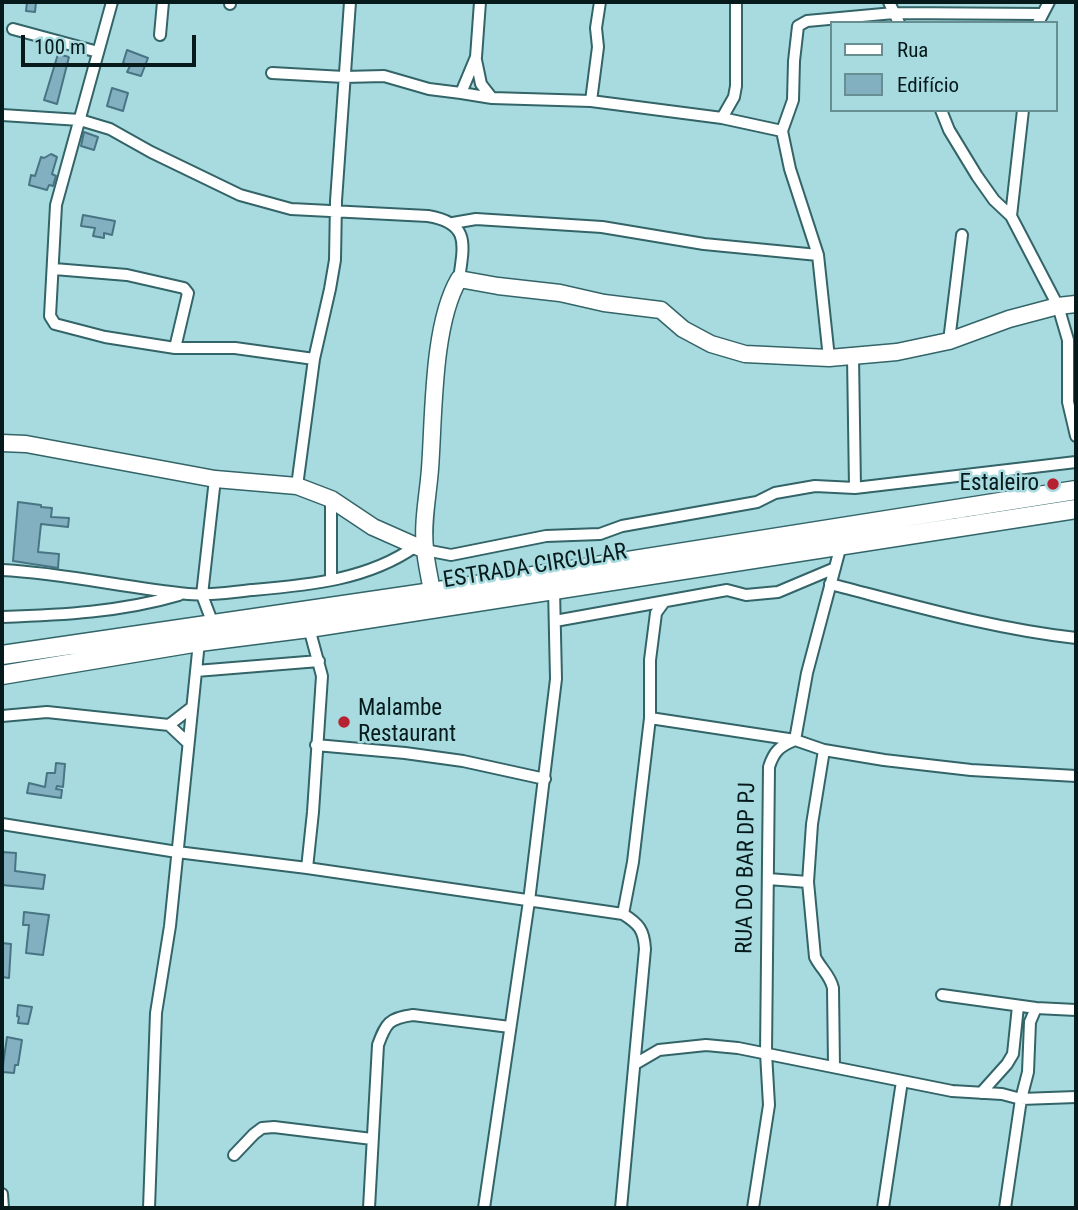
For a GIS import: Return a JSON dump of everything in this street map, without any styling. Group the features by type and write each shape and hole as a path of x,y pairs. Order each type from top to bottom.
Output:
{"main road":[{"name":"ESTRADA CIRCULAR","path":"2,655 432,592 1076,490"},
{"name":"ESTRADA CIRCULAR","path":"2,674 1076,509"}],"street":[{"path":"111,2 56,205 50,316 55,324 105,337 175,348 235,348 314,359"},
{"path":"160,35 163,2"},
{"path":"298,486 314,359 334,270 350,2"},
{"path":"461,93 475,57 480,2"},
{"path":"591,101 600,2"},
{"path":"722,118 734,97 736,86 736,2"},
{"path":"889,2 897,18"},
{"path":"829,358 818,255 790,169 782,131 793,100 798,26 807,21 897,18 1040,18 1049,2"},
{"path":"13,29 98,52"},
{"path":"475,57 481,84 492,98"},
{"path":"272,73 384,76 429,89 492,98 591,101 722,118 782,131"},
{"path":"942,112 977,176 1011,216 1058,306 1068,340 1068,402 1076,436"},
{"path":"1011,216 1023,112"},
{"path":"2,115 80,120 110,129 240,195 291,209 428,216 453,223 476,219 602,227 704,244 818,255"},
{"path":"432,592 420,548 430,471 434,393 446,316 459,279 463,254 461,236 453,223"},
{"path":"949,341 962,235"},
{"path":"54,270 128,275 184,288 188,293 175,348"},
{"path":"459,279 661,310 683,329 702,340 745,354 829,358 897,352 949,341 1009,319 1076,304"},
{"path":"853,356 855,488"},
{"path":"2,443 26,444 215,479 298,486 331,499 373,527 420,548 451,555 546,536 600,534 622,526 757,502 775,493 814,486 855,488 1076,462"},
{"path":"212,624 202,595 215,479"},
{"path":"331,499 331,580"},
{"path":"795,740 807,673 841,545"},
{"path":"2,570 202,595 301,586 331,580 374,570 420,548"},
{"path":"555,621 727,590 746,595 778,592 835,568"},
{"path":"830,584 988,624 1076,638"},
{"path":"484,1208 545,779 556,679 554,589"},
{"path":"2,617 121,610 185,594"},
{"path":"623,914 633,862 650,718 650,660 656,613 664,602"},
{"path":"645,604 656,613"},
{"path":"307,867 322,676 309,628"},
{"path":"149,1208 156,1013 170,926 199,642"},
{"path":"195,671 319,661"},
{"path":"169,725 191,708"},
{"path":"2,716 47,712 169,725 187,742"},
{"path":"650,718 795,740 824,750 884,760 971,770 1076,776"},
{"name":"RUA DO BAR DP PJ","path":"753,1208 769,1105 766,1053 769,767 780,746 795,740"},
{"path":"316,745 463,761 545,779"},
{"path":"824,750 812,824 808,882 815,957 819,966 831,977 834,988 834,1066"},
{"path":"2,824 177,852 307,867 623,914 644,931 646,948 621,1208"},
{"path":"768,879 808,882"},
{"path":"942,995 1018,1006 1076,1010"},
{"path":"981,1093 1007,1065 1013,1054 1018,1006"},
{"path":"1005,1208 1021,1099 1028,1072 1030,1022 1036,1008"},
{"path":"369,1208 378,1045 390,1021 414,1015 510,1027"},
{"path":"637,1039 659,1050"},
{"path":"635,1064 659,1050 706,1045 766,1053 952,1091 1002,1094 1021,1099 1076,1097"},
{"path":"883,1208 902,1081"},
{"path":"233,1155 254,1134 274,1127 372,1139"},
{"path":"2,1194 3,1208"}],"building":[{"path":"27,2 36,2 35,12 26,11"},
{"path":"127,50 148,58 141,76 127,72 130,66 123,63"},
{"path":"58,54 69,57 57,104 44,100"},
{"path":"112,88 128,93 123,111 107,106"},
{"path":"84,132 98,137 94,150 81,146"},
{"path":"51,154 57,157 52,174 56,176 53,186 49,185 47,190 29,185 31,175 35,176 41,157"},
{"path":"83,215 115,221 112,235 104,233 104,238 93,236 95,228 81,226"},
{"path":"18,502 52,508 51,517 69,518 68,527 41,524 38,552 59,554 58,568 13,561"},
{"path":"56,763 65,764 63,787 57,786 56,789 62,790 61,798 27,793 29,783 45,787 47,773 55,773"},
{"path":"2,852 16,853 15,871 45,875 43,889 2,885"},
{"path":"24,912 49,915 43,955 26,953 29,925 23,925"},
{"path":"2,943 11,944 9,978 2,977"},
{"path":"18,1005 32,1007 28,1024 18,1023"},
{"path":"7,1037 22,1040 14,1073 2,1072"}],"place":[{"name":"Estaleiro","path":"1053,484"},
{"name":"Malambe Restaurant","path":"344,722"}]}
